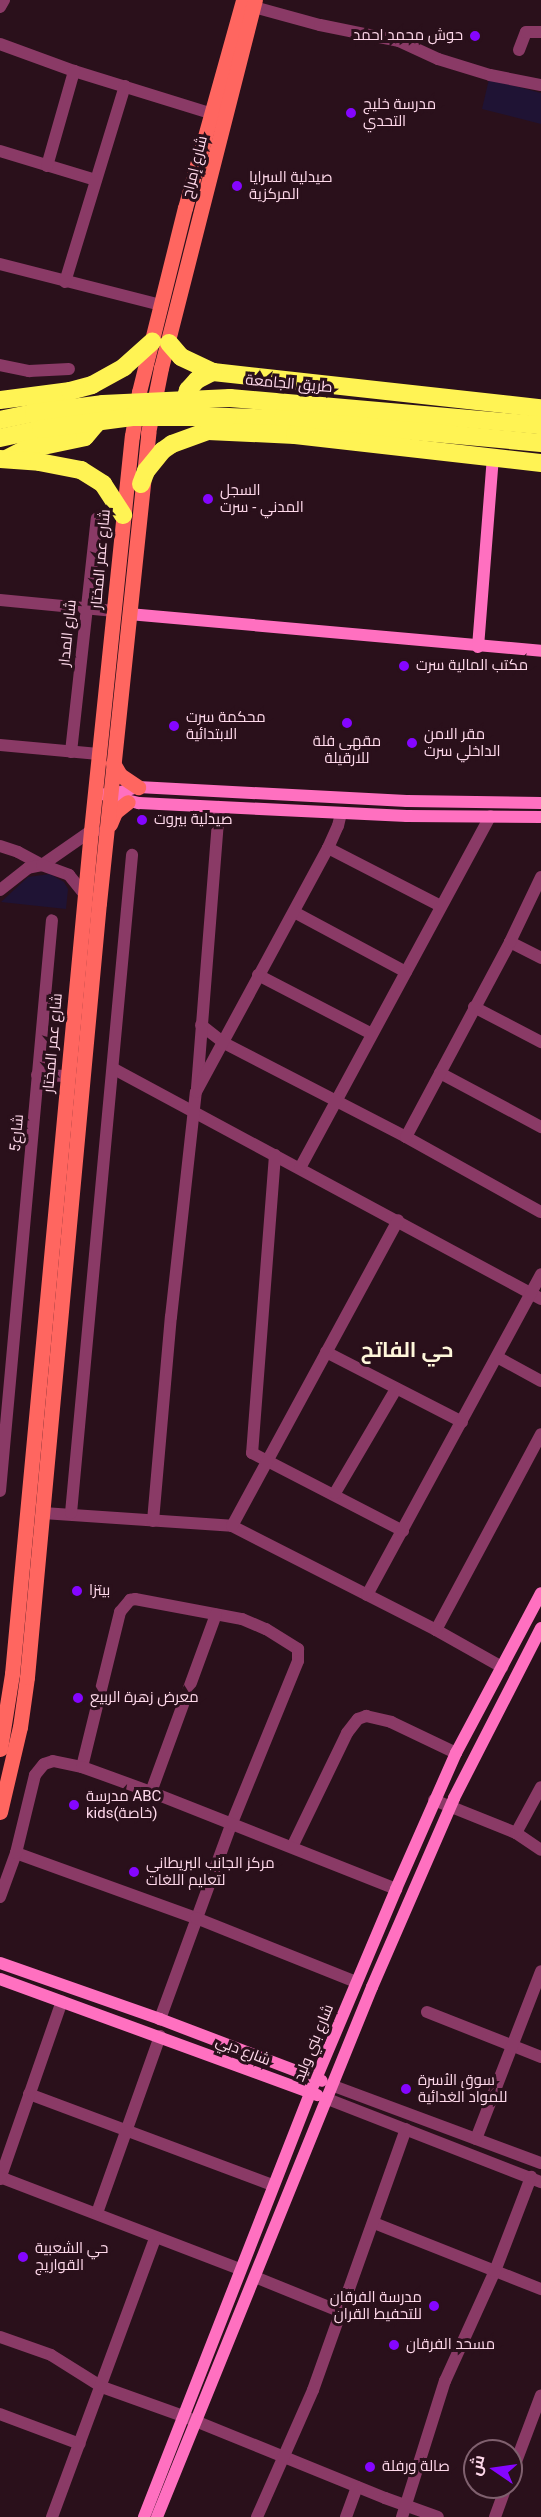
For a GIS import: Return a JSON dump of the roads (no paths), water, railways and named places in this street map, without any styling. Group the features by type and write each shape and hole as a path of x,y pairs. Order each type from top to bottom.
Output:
{"highway":[{"path":"0,400 86,387 124,367 160,342 181,357 213,372 541,408"},
{"path":"208,431 190,422 184,403 192,384 213,372"},
{"path":"3,459 24,450 74,441 90,433 99,413 97,400 86,387"},
{"name":"طريق الجامعة","path":"38,421 103,404 230,398 541,425"},
{"path":"506,405 541,417"},
{"path":"0,420 38,421 132,417 283,419 541,442"},
{"path":"0,438 38,421"},
{"path":"141,484 146,471 162,451 172,444 208,431 296,435 541,463"},
{"path":"3,459 53,464 81,470 103,484 123,515"}],"main road":[{"name":"شارع إمراح","path":"160,342 161,305 185,208 213,114 251,2"},
{"name":"شارع إمراح","path":"160,342 251,2"},
{"name":"شارع عمر المختار","path":"102,794 99,754 122,613 160,342"},
{"name":"شارع عمر المختار","path":"102,794 113,763 122,613 123,515 136,410 160,342"},
{"path":"113,763 120,775 138,788"},
{"path":"0,1812 20,1727 43,1513 102,794"},
{"path":"98,831 128,802"},
{"name":"شارع عمر المختار","path":"0,1749 12,1674 85,895 98,831"}],"street":[{"path":"0,7 3,0"},
{"path":"251,2 320,25 399,40 438,60 490,75 541,85"},
{"path":"519,50 526,33 534,30 541,32"},
{"path":"0,44 74,71 213,114"},
{"path":"47,166 74,71"},
{"path":"65,282 125,86"},
{"path":"0,151 96,180"},
{"path":"0,264 161,305"},
{"path":"0,365 29,371 69,369"},
{"path":"0,392 22,397"},
{"path":"478,647 493,457"},
{"name":"شارع المدار","path":"71,752 98,518"},
{"path":"0,600 478,647 541,651"},
{"path":"0,745 99,754"},
{"path":"102,794 138,788 407,801 541,803"},
{"path":"102,794 128,802 219,807 406,816 541,817"},
{"path":"406,816 407,801"},
{"path":"153,1521 194,1114 219,807"},
{"path":"196,1092 328,848 341,813"},
{"path":"300,1168 490,816"},
{"path":"0,890 28,868 42,865 98,831"},
{"path":"0,846 69,875 85,895"},
{"path":"328,848 441,906"},
{"path":"71,1513 114,1069 132,855"},
{"path":"406,1137 541,879"},
{"path":"294,912 406,972"},
{"name":"شارع5","path":"0,1491 52,920"},
{"path":"510,942 541,958"},
{"path":"258,975 372,1034"},
{"path":"474,1007 541,1042"},
{"path":"201,1025 224,1043 335,1103 406,1137 541,1212"},
{"path":"114,1069 536,1296"},
{"path":"440,1073 541,1127"},
{"path":"37,1075 68,1076"},
{"path":"275,1155 252,1453 335,1493 403,1531"},
{"path":"232,1526 398,1220"},
{"path":"367,1595 497,1357 536,1296 541,1274"},
{"path":"326,1352 462,1422"},
{"path":"497,1357 541,1381"},
{"path":"335,1493 396,1389"},
{"path":"436,1630 541,1434"},
{"path":"43,1513 71,1513 232,1526 436,1630 502,1667"},
{"name":"شارع بني وليد","path":"157,2517 240,2269 316,2078 434,1800 456,1753 541,1593"},
{"path":"82,1767 124,1604 135,1599 242,1619 294,1644 299,1654 231,1825 159,2019"},
{"path":"151,1792 216,1614"},
{"name":"شارع بني وليد","path":"144,2517 255,2277 331,2085 450,1808 541,1628"},
{"path":"292,1847 347,1733 358,1719 366,1716 391,1722 456,1753"},
{"path":"0,1897 16,1853 38,1768 53,1761 82,1767 151,1792 396,1889"},
{"path":"516,1833 541,1787"},
{"path":"434,1800 516,1833 541,1850"},
{"path":"16,1853 196,1918 356,1982"},
{"name":"شارع دبي","path":"0,1963 159,2019 541,2163"},
{"path":"476,2139 541,1971"},
{"name":"شارع دبي","path":"0,1979 160,2036 536,2179"},
{"path":"62,2001 0,2178 240,2269"},
{"path":"427,2012 541,2057"},
{"path":"97,2213 160,2036"},
{"path":"28,2094 273,2185"},
{"path":"258,2517 313,2390 406,2129"},
{"path":"404,2511 446,2381 536,2179"},
{"path":"374,2223 541,2289"},
{"path":"52,2517 102,2387 155,2238"},
{"path":"255,2277 341,2312"},
{"path":"0,2337 51,2355 102,2387 189,2418 284,2456 357,2487 404,2511 438,2517"},
{"path":"523,2443 541,2395"},
{"path":"0,2414 80,2444"},
{"path":"346,2517 357,2487"},
{"path":"495,2517 502,2499"}],"place":[{"name":"حوش محمد احمد","path":"475,36"},
{"name":"مدرسة خليج التحدي","path":"351,113"},
{"name":"صيدلية السرايا المركزية","path":"237,186"},
{"name":"السجل المدني - سرت","path":"208,499"},
{"name":"مكتب المالية سرت","path":"404,666"},
{"name":"مقهي فلة للارقيلة","path":"347,723"},
{"name":"محكمة سرت الابتدائية","path":"174,726"},
{"name":"مقر الامن الداخلي سرت","path":"412,743"},
{"name":"صيدلية بيروت","path":"142,820"},
{"name":"بيتزا","path":"77,1591"},
{"name":"معرض زهرة الربيع","path":"78,1698"},
{"name":"مدرسة ABC kids(خاصة)","path":"74,1805"},
{"name":"مركز الجانب البريطاني لتعليم اللغات","path":"134,1872"},
{"name":"سوق الأسرة للمواد الغدائية","path":"406,2089"},
{"name":"حي الشعبية القواريج","path":"23,2257"},
{"name":"مدرسة الفرقان للتحفيط القران","path":"434,2306"},
{"name":"مسحد الفرقان","path":"394,2345"},
{"name":"صالة ورفلة","path":"370,2467"}],"district":[{"name":"حي الفاتح","path":"407,1350"}]}
